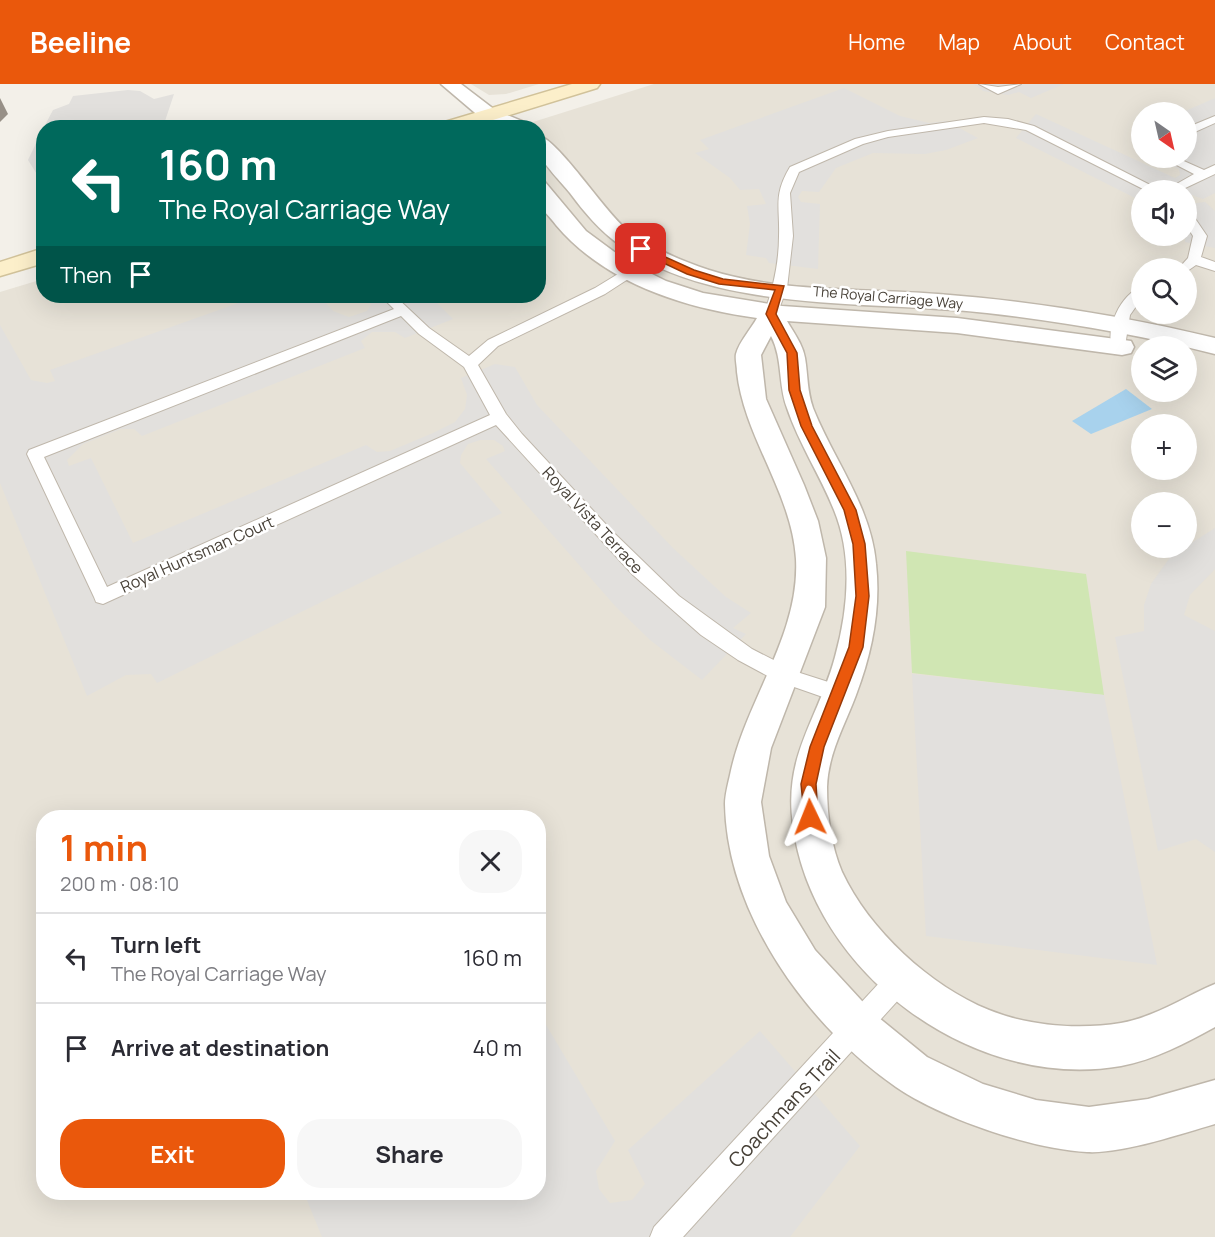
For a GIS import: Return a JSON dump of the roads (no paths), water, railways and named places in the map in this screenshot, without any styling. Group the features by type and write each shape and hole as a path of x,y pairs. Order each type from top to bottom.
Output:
{"main road":[{"path":"494,120 591,84"},
{"path":"0,269 36,258"}],"street":[{"path":"450,84 490,120"},
{"name":"The Royal Carriage Way","path":"546,150 612,227 628,241 654,256 776,301 925,323 1215,345"},
{"name":"The Royal Carriage Way","path":"546,197 561,218 583,241 630,273 655,284 718,304 776,301"},
{"path":"776,301 748,355 753,399 794,494 811,558 809,607 784,675 753,748 743,802 750,856 771,914 801,964 858,1029 912,1072 977,1104 1036,1122 1089,1130 1148,1121 1215,1102"},
{"path":"776,301 792,353 794,390 807,426 850,510 859,544 862,596 856,647 840,694 817,747 809,784 814,844 827,882 848,918 875,951 902,977 948,1013 979,1027 1021,1041 1061,1046 1109,1046 1153,1035 1215,1005"},
{"path":"1197,364 1215,369"}],"lane":[{"path":"984,84 998,106 1030,128 1134,180"},
{"path":"776,301 786,236 784,193 794,170 848,145 998,106 1016,84"},
{"path":"1197,127 1215,119"},
{"path":"1191,180 1209,171"},
{"path":"469,364 493,343 600,291 654,256"},
{"path":"1197,265 1215,267"},
{"path":"1127,340 1125,308 1131,300"},
{"name":"Royal Vista Terrace","path":"395,303 424,331 469,364 477,374 499,417 656,586 701,625 738,650 784,675 840,694"},
{"name":"Royal Huntsman Court","path":"402,311 35,454 103,597 499,417"},
{"name":"Coachmans Trail","path":"664,1237 858,1029 902,977"}],"water":[{"path":"1126,389 1131,393 1131,402 1143,402 1152,409 1140,414 1131,414 1131,418 1091,434 1072,421"}]}
